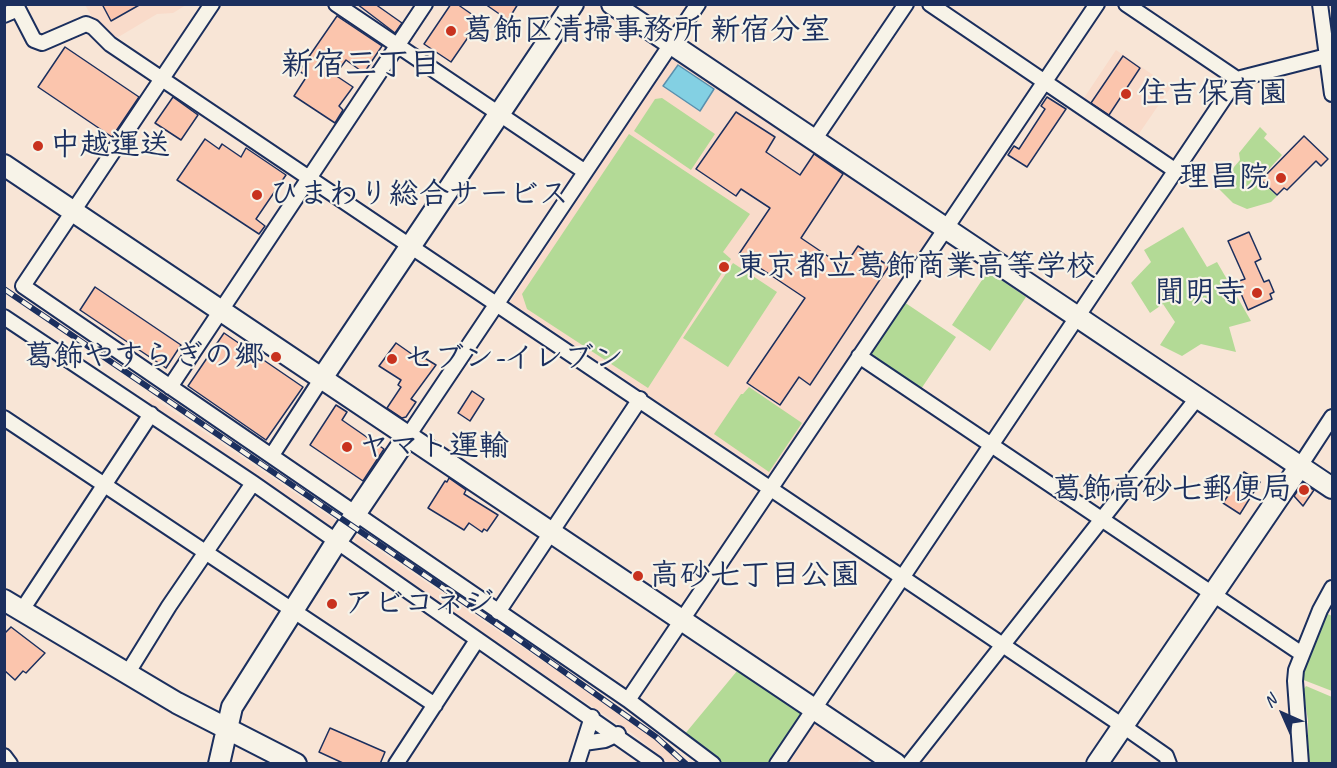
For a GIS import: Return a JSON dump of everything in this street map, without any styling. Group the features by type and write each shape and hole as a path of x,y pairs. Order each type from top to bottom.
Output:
{"street":[{"path":"212,4 23,286 628,700 713,764"},
{"path":"336,4 584,171"},
{"path":"170,387 425,4"},
{"path":"272,455 573,4"},
{"path":"612,4 1332,488"},
{"path":"219,764 232,707 356,513 698,4"},
{"path":"814,140 906,4"},
{"path":"930,4 1176,171"},
{"path":"628,700 1097,4"},
{"path":"1126,4 1237,79"},
{"path":"1320,4 1332,94"},
{"path":"4,15 18,9 34,40 42,43 86,24 93,27 110,44 1123,726 1166,756 1169,764"},
{"path":"777,764 1237,79 1327,56"},
{"path":"4,165 896,764"},
{"path":"4,317 253,483 477,640 618,735 656,764"},
{"path":"859,356 1302,654"},
{"path":"909,764 1198,397"},
{"path":"498,612 640,399"},
{"path":"22,610 152,414"},
{"path":"1097,764 1332,417"},
{"path":"4,418 435,705"},
{"path":"127,674 253,483"},
{"path":"1300,764 1294,681 1302,654 1332,588"},
{"path":"4,600 227,731 296,764"},
{"path":"396,764 477,640"},
{"path":"577,764 592,717"},
{"path":"584,743 605,740 618,735"},
{"path":"4,756 10,764"}],"shaded area":[{"path":"85,5 186,5 173,13 157,14 115,39 92,17"},
{"name":"住吉保育園","path":"1116,50 1171,87 1136,138 1082,101"},
{"name":"東京都立葛飾商業高等学校","path":"677,57 938,232 771,478 510,302 672,58"},
{"path":"152,397 338,522 331,531 147,405"},
{"path":"356,535 639,726 686,763 669,763 633,734 359,551 354,538"},
{"path":"817,723 863,756 857,763 785,764 811,725"}],"green space":[{"path":"662,98 715,134 691,170 634,131 655,99"},
{"path":"1260,127 1267,134 1264,138 1282,155 1259,180 1277,196 1271,202 1247,209 1233,203 1217,187 1240,160 1239,153"},
{"path":"629,134 750,214 723,252 731,259 648,388 527,309 522,294"},
{"path":"1183,227 1207,267 1217,262 1251,321 1229,327 1236,352 1201,344 1182,356 1160,345 1175,322 1163,304 1150,313 1131,283 1151,262 1144,250"},
{"path":"733,263 777,292 728,367 683,338"},
{"path":"988,271 1026,297 990,351 952,325"},
{"path":"904,302 956,337 921,389 869,354"},
{"path":"749,387 802,423 769,472 714,434 741,394"},
{"path":"1326,613 1332,616 1332,691 1301,679"},
{"path":"737,671 799,710 802,718 771,763 720,763 684,735"},
{"path":"1306,686 1332,697 1332,763 1308,763 1308,720 1303,690"}],"water":[{"path":"678,65 714,89 700,111 663,86"}],"building":[{"path":"102,4 141,4 111,21"},
{"path":"357,4 375,4 402,23 395,33"},
{"path":"451,4 457,4 480,20 451,62 424,44"},
{"path":"485,4 518,4 508,20"},
{"path":"337,16 382,46 364,73 346,60 335,75 353,87 339,106 343,110 335,123 294,96 307,76 299,71"},
{"path":"65,47 139,97 112,137 38,87"},
{"path":"1123,56 1140,68 1109,115 1091,103"},
{"path":"173,97 198,115 181,140 155,123"},
{"path":"1047,97 1066,109 1027,167 1008,155 1014,146 1019,149 1045,109 1041,106"},
{"path":"736,112 775,137 766,152 800,175 814,154 843,174 801,238 844,267 858,246 889,266 810,385 799,377 780,405 747,383 805,298 739,254 770,208 741,189 736,196 696,169"},
{"path":"1304,136 1328,159 1321,166 1316,161 1287,190 1284,188 1277,195 1261,180"},
{"path":"205,139 219,149 222,144 241,157 246,148 286,175 256,219 265,226 259,234 177,180"},
{"path":"1249,232 1261,259 1255,262 1264,282 1269,280 1274,292 1270,294 1272,299 1248,310 1236,282 1245,279 1228,241"},
{"path":"95,287 181,345 166,368 80,310"},
{"path":"224,333 303,387 266,440 188,386"},
{"path":"396,343 416,357 418,354 436,365 411,399 416,402 406,417 402,418 387,408 401,387 398,385 401,380 379,366"},
{"path":"472,391 484,399 470,421 458,413"},
{"name":"ヤマト運輸","path":"336,405 347,412 342,420 384,449 363,481 310,445"},
{"path":"1244,472 1260,482 1240,514 1223,503"},
{"path":"449,478 466,490 464,494 498,515 487,531 484,529 482,532 469,523 464,530 428,508"},
{"path":"1303,483 1314,490 1303,506 1294,496"},
{"path":"11,627 45,653 26,673 23,671 15,680 4,670 4,634"},
{"path":"330,728 385,752 380,764 345,764 319,752"}],"railway":[{"path":"4,289 511,634 656,737 686,764"}],"place":[{"name":"葛飾区清掃事務所 新宿分室","path":"451,31"},
{"name":"住吉保育園","path":"1126,94"},
{"name":"中越運送","path":"38,146"},
{"name":"理昌院","path":"1281,178"},
{"name":"ひまわり総合サービス","path":"257,195"},
{"name":"東京都立葛飾商業高等学校","path":"724,267"},
{"name":"聞明寺","path":"1257,293"},
{"name":"葛飾やすらぎの郷","path":"276,357"},
{"name":"セブン-イレブン","path":"392,359"},
{"name":"ヤマト運輸","path":"347,447"},
{"name":"葛飾高砂七郵便局","path":"1304,490"},
{"name":"高砂七丁目公園","path":"638,576"},
{"name":"アビコネジ","path":"332,604"}],"district":[{"name":"新宿三丁目","path":"361,66"}]}
